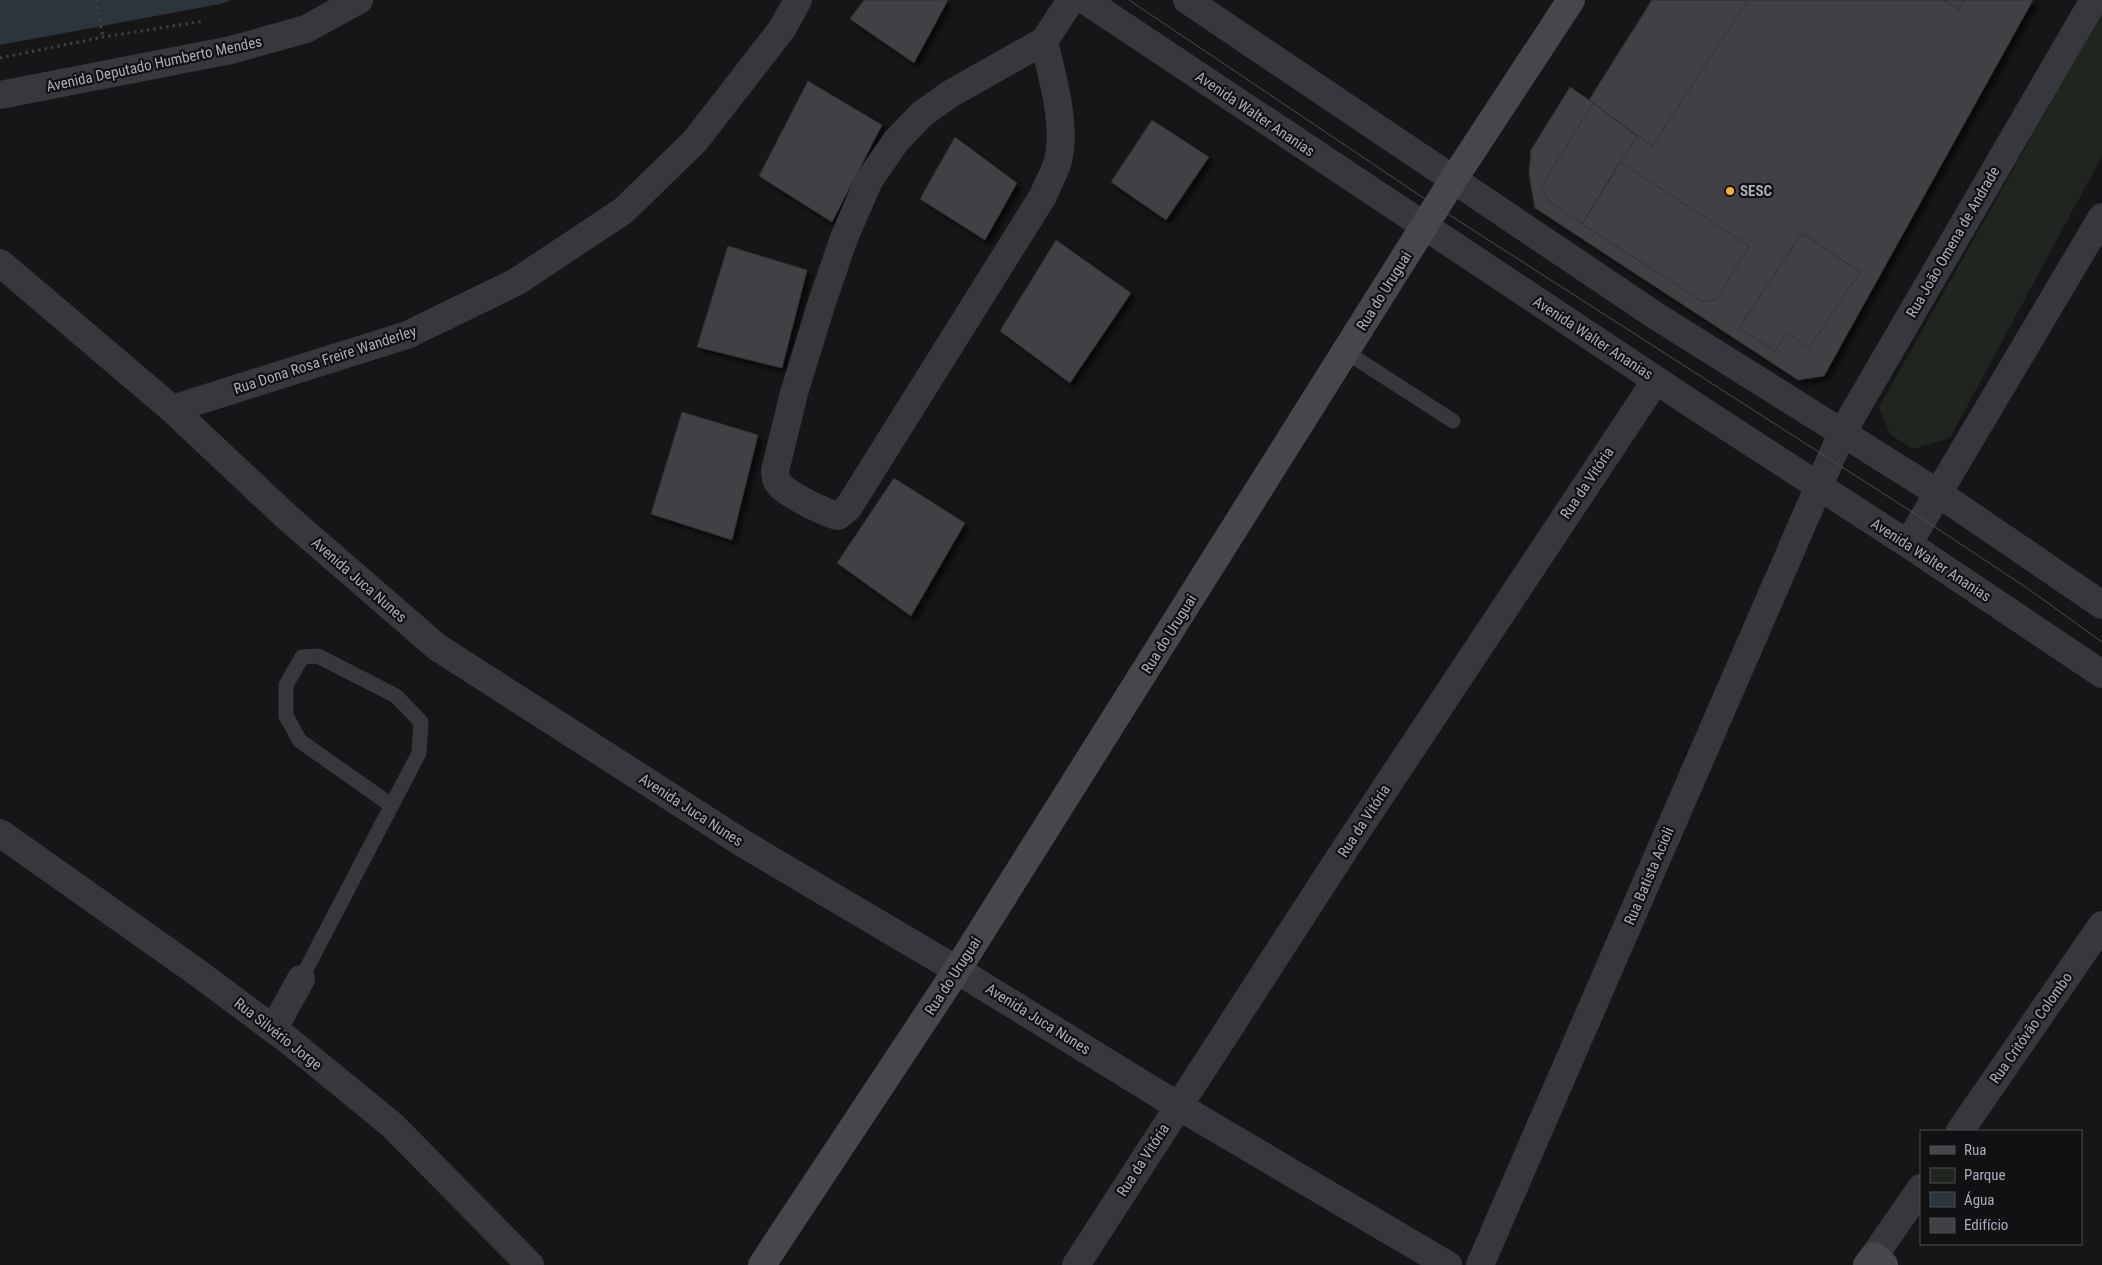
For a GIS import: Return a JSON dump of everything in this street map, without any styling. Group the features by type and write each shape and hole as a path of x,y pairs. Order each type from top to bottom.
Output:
{"main road":[{"name":"Rua do Uruguai","path":"762,1265 957,970 1453,180 1571,0"}],"street":[{"name":"Avenida Deputado Humberto Mendes","path":"0,95 231,50 306,29 359,0"},
{"name":"Rua Dona Rosa Freire Wanderley","path":"172,409 408,335 524,277 623,211 695,141 782,29 798,0"},
{"path":"1044,41 1058,102 1060,135 1057,163 1042,196 848,508 838,516 827,514 783,488 776,481 775,471 794,393 822,302 844,238 869,180 896,141 922,114 950,94 1044,41 1071,0"},
{"name":"Avenida Walter Ananias","path":"1084,0 1424,227 1908,544 2102,674"},
{"path":"1187,0 1656,316 1938,493 2102,605"},
{"name":"Rua João Omena de Andrade","path":"1818,486 1842,433 2094,0"},
{"path":"1908,544 2102,217"},
{"name":"Avenida Juca Nunes","path":"0,264 172,409 288,518 437,648 744,844 957,970 1178,1106 1448,1265"},
{"name":"Rua da Vitória","path":"1076,1265 1345,849 1656,380"},
{"name":"Rua Batista Acioli","path":"1480,1265 1818,486"},
{"name":"Rua Silvério Jorge","path":"0,832 274,1028 392,1125 530,1265"},
{"name":"Rua Critóvão Colombo","path":"1961,1130 2102,925"},
{"path":"274,1028 301,979"},
{"path":"1875,1262 1920,1190"}],"lane":[{"path":"1346,352 1454,421"},
{"path":"301,979 419,753 421,722 396,696 318,656 302,657 286,685 286,716 300,741 391,806"}],"path":[{"path":"96,0 103,37"},
{"path":"0,58 103,37 212,19"}],"green space":[{"path":"2102,12 2102,156 1950,438 1913,449 1890,434 1879,407"}],"water":[{"path":"0,0 232,0 220,4 0,45"}],"building":[{"path":"864,0 948,0 914,63 850,19"},
{"name":"SESC","path":"1652,0 2033,0 1824,376 1798,380 1535,208 1529,175 1531,150 1570,87 1589,100"},
{"path":"1652,0 1748,0 1652,146 1589,100"},
{"path":"1943,0 1966,0 1959,10"},
{"path":"808,81 882,125 832,222 759,176"},
{"path":"1593,103 1637,136 1582,224 1549,201 1541,187"},
{"path":"1152,120 1209,157 1166,220 1111,182"},
{"path":"955,137 1017,183 985,240 920,199"},
{"path":"1620,162 1749,246 1717,299 1703,302 1582,224"},
{"path":"1802,233 1860,272 1809,348 1787,333 1775,351 1739,328"},
{"path":"1056,240 1131,293 1070,383 1000,331"},
{"path":"728,246 807,270 782,368 697,347"},
{"path":"682,412 758,435 732,540 651,514"},
{"path":"894,478 965,523 911,616 837,563"}],"tram line":[{"path":"1129,0 1437,207 1923,519 2030,590 2102,642"}],"place":[{"name":"SESC","path":"1730,191"}]}
